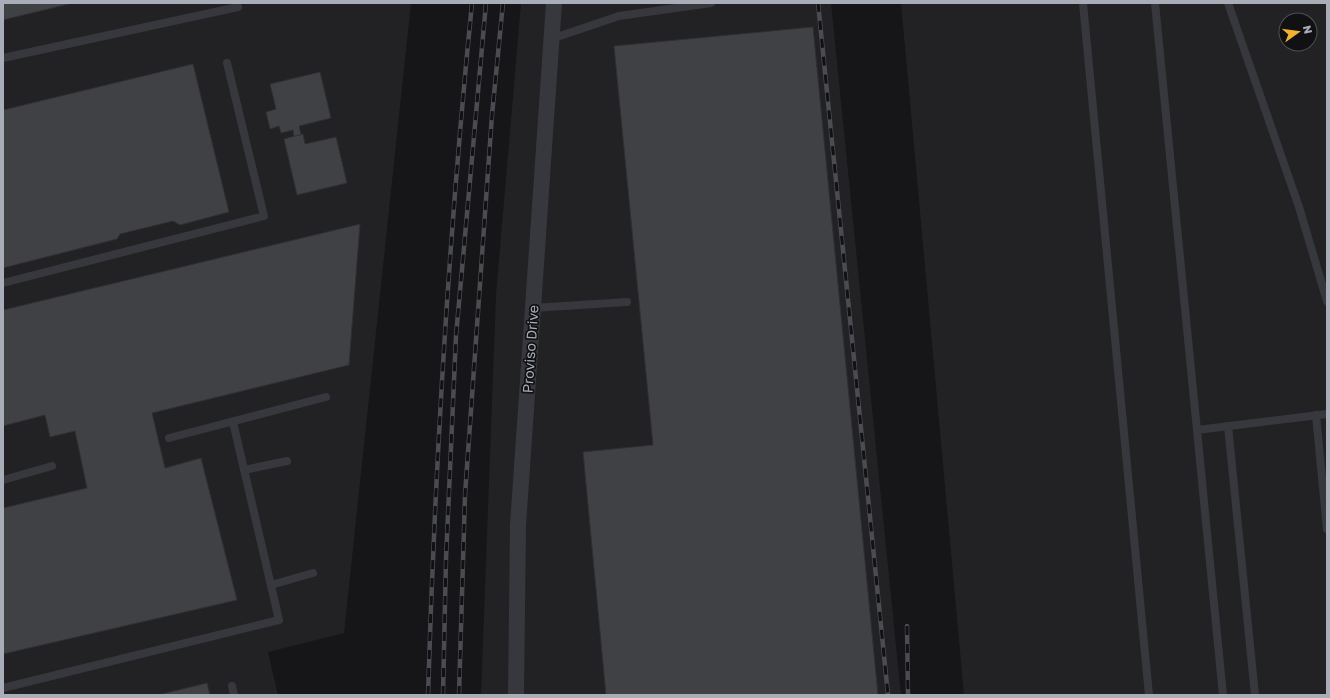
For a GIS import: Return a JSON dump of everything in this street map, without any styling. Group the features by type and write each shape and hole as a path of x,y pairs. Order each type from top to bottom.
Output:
{"street":[{"name":"Proviso Drive","path":"516,695 518,525 554,3"}],"lane":[{"path":"551,39 619,16 712,3"},
{"path":"1083,3 1149,695"},
{"path":"1155,3 1223,695"},
{"path":"1228,3 1298,207 1327,301"},
{"path":"3,58 238,7"},
{"path":"3,282 264,216 227,63"},
{"path":"533,308 628,302"},
{"path":"169,438 326,397"},
{"path":"1197,430 1327,414"},
{"path":"1316,415 1327,529"},
{"path":"3,688 279,620 233,422"},
{"path":"1228,426 1255,695"},
{"path":"244,470 287,461"},
{"path":"3,480 52,466"},
{"path":"271,585 313,573"},
{"path":"232,686 234,695"}],"shaded area":[{"path":"3,3 411,3 344,633 268,652 278,695 3,695"},
{"path":"521,3 831,3 901,695 481,695 496,295"},
{"path":"901,3 1327,3 1327,695 964,695"}],"building":[{"path":"3,3 73,3 3,20"},
{"path":"813,27 878,695 606,695 583,452 653,445 614,46"},
{"path":"193,64 229,212 180,225 173,221 120,234 117,239 3,268 3,110"},
{"path":"320,72 331,118 299,126 301,135 294,137 293,130 281,133 279,126 270,129 266,112 276,109 270,84"},
{"path":"303,134 305,144 336,137 347,183 297,195 284,139"},
{"path":"360,224 349,365 152,413 165,468 201,458 237,600 3,654 3,508 87,488 75,431 50,437 45,415 3,426 3,310"},
{"path":"207,683 210,695 158,695"}],"railway":[{"path":"428,695 444,349 456,176 472,3"},
{"path":"443,695 446,559 456,336 486,3"},
{"path":"459,695 465,495 492,115 503,3"},
{"path":"818,3 888,695"},
{"path":"907,626 908,695"}]}
